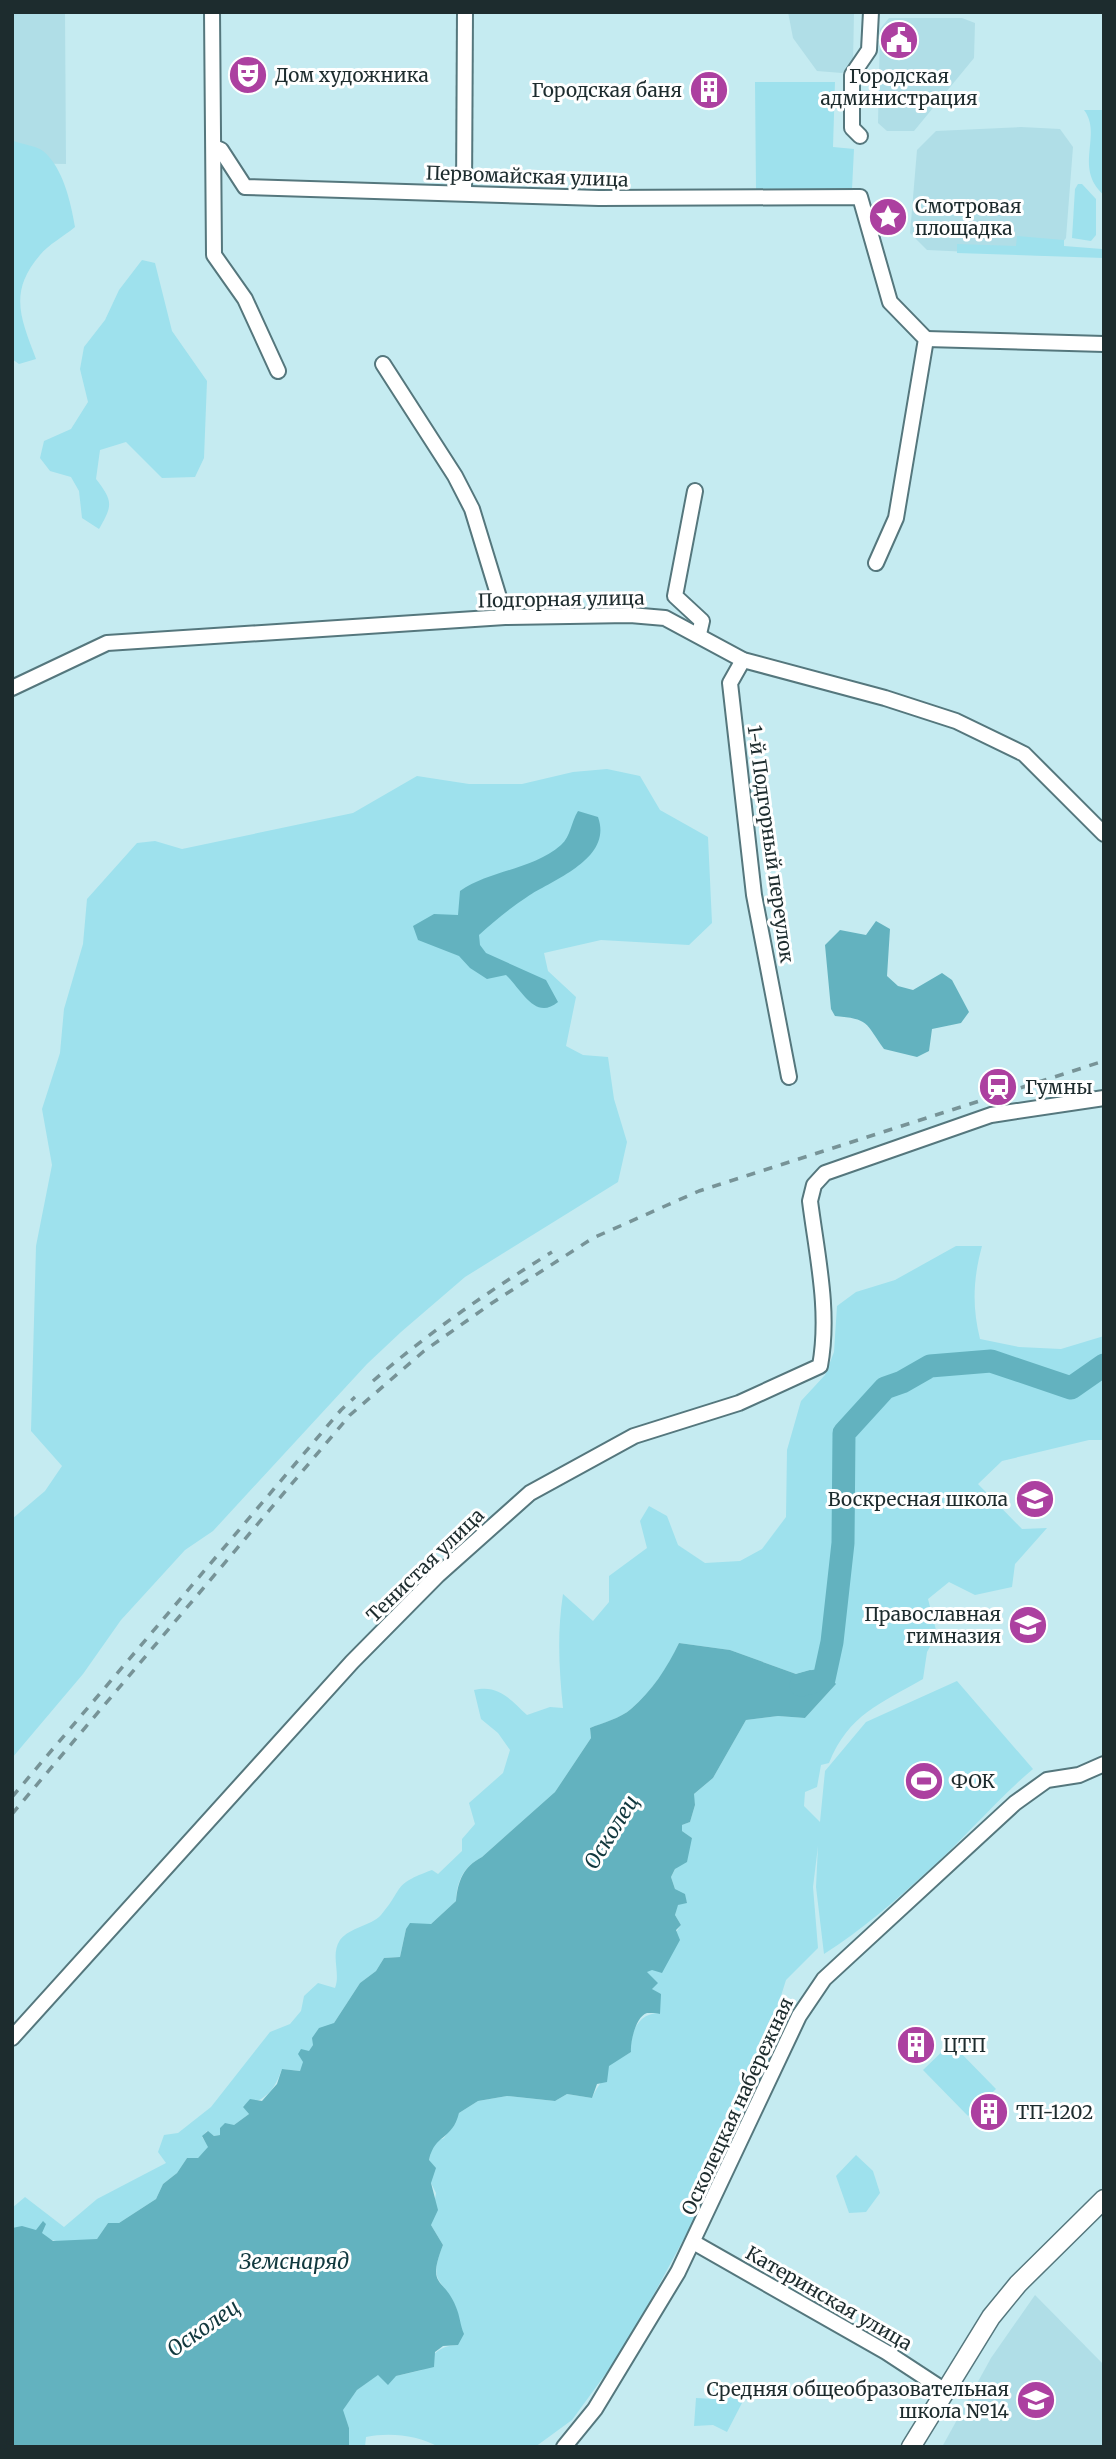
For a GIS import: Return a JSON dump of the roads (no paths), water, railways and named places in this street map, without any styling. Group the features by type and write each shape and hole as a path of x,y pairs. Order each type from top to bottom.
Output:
{"main road":[{"path":"911,2447 991,2317 1018,2284 1104,2199"}],"street":[{"path":"212,12 214,255 246,299 278,371"},
{"path":"464,193 465,12"},
{"path":"860,136 852,128 852,75 869,50 870,12"},
{"name":"Первомайская улица","path":"214,147 221,150 245,187 599,198 860,197 890,302 926,339"},
{"path":"876,563 896,518 926,339 1104,344"},
{"path":"383,364 455,476 472,509 505,617"},
{"path":"695,491 675,596 702,621 699,634"},
{"name":"Подгорная улица","path":"12,688 54,665 107,643 505,617 665,618 743,660 886,698 957,721 1024,754 1104,834"},
{"name":"1-й Подгорный переулок","path":"743,660 730,683 731,696 754,895 789,1077"},
{"name":"Тенистая улица","path":"12,2038 352,1662 438,1575 530,1493 635,1436 739,1403 820,1366 825,1339 825,1314 810,1201 814,1185 825,1173 991,1115 1104,1098"},
{"name":"Осколецкая набережная","path":"564,2447 595,2409 693,2242 799,2015 824,1979 1015,1803 1047,1780 1079,1775 1104,1764"},
{"name":"Катеринская улица","path":"693,2242 886,2352 944,2390"}],"water":[{"path":"578,811 598,817 600,832 597,845 589,856 565,875 514,906 479,935 480,945 486,953 546,980 558,1002 550,1007 536,1006 506,975 487,979 470,968 459,956 418,940 413,926 434,914 458,915 460,891 484,878 537,860 561,845"},
{"path":"876,921 890,929 887,976 898,986 913,990 942,973 952,980 969,1012 961,1023 932,1029 929,1051 917,1057 884,1049 865,1024 835,1016 831,1009 825,945 840,930 866,935"},
{"name":"Земснаряд","path":"679,1643 730,1650 796,1674 810,1670 827,1674 836,1684 805,1718 778,1716 746,1720 713,1778 694,1794 695,1805 690,1822 682,1825 682,1831 692,1838 687,1862 675,1869 671,1877 675,1889 685,1894 687,1903 678,1905 675,1915 681,1925 676,1930 680,1940 662,1973 652,1970 647,1972 658,1983 652,1989 661,1994 660,2014 643,2015 633,2036 631,2052 609,2066 607,2082 597,2084 592,2098 567,2094 555,2101 507,2096 478,2101 459,2113 452,2128 435,2145 429,2160 436,2168 431,2183 438,2210 431,2225 443,2245 436,2276 457,2310 464,2334 458,2345 443,2346 435,2352 434,2367 396,2376 388,2385 378,2375 357,2390 343,2410 349,2428 349,2447 12,2447 12,2228 22,2226 36,2230 43,2221 46,2224 42,2233 53,2241 97,2239 108,2223 119,2223 156,2199 163,2184 177,2173 187,2158 198,2158 208,2147 202,2136 208,2131 214,2136 220,2135 220,2128 225,2123 234,2125 249,2114 243,2107 250,2099 262,2101 277,2084 282,2069 300,2071 303,2062 298,2054 301,2049 309,2051 313,2045 312,2038 319,2028 334,2023 360,1983 376,1971 384,1958 400,1957 406,1929 410,1923 431,1924 456,1901 460,1881 470,1865 555,1792 591,1738 590,1728 622,1715 639,1702 658,1679"}],"waterway":[{"name":"Осколец","path":"801,1685 824,1679 832,1642 843,1543 844,1433 885,1388 930,1366 991,1361 1071,1388 1104,1365"}],"railway":[{"path":"12,1814 350,1415 424,1351 492,1303 593,1238 699,1191 1104,1061"},
{"path":"373,1381 460,1313 552,1252"},
{"path":"12,1797 341,1410 355,1397"}],"place":[{"name":"Городская администрация","path":"899,40"},
{"name":"Дом художника","path":"248,75"},
{"name":"Городская баня","path":"709,90"},
{"name":"Смотровая площадка","path":"888,217"},
{"name":"Гумны","path":"998,1087"},
{"name":"Воскресная школа","path":"1035,1499"},
{"name":"Православная гимназия","path":"1028,1625"},
{"name":"ФОК","path":"924,1781"},
{"name":"ЦТП","path":"916,2045"},
{"name":"ТП-1202","path":"989,2112"},
{"name":"Средняя общеобразовательная школа №14","path":"1036,2400"}]}
